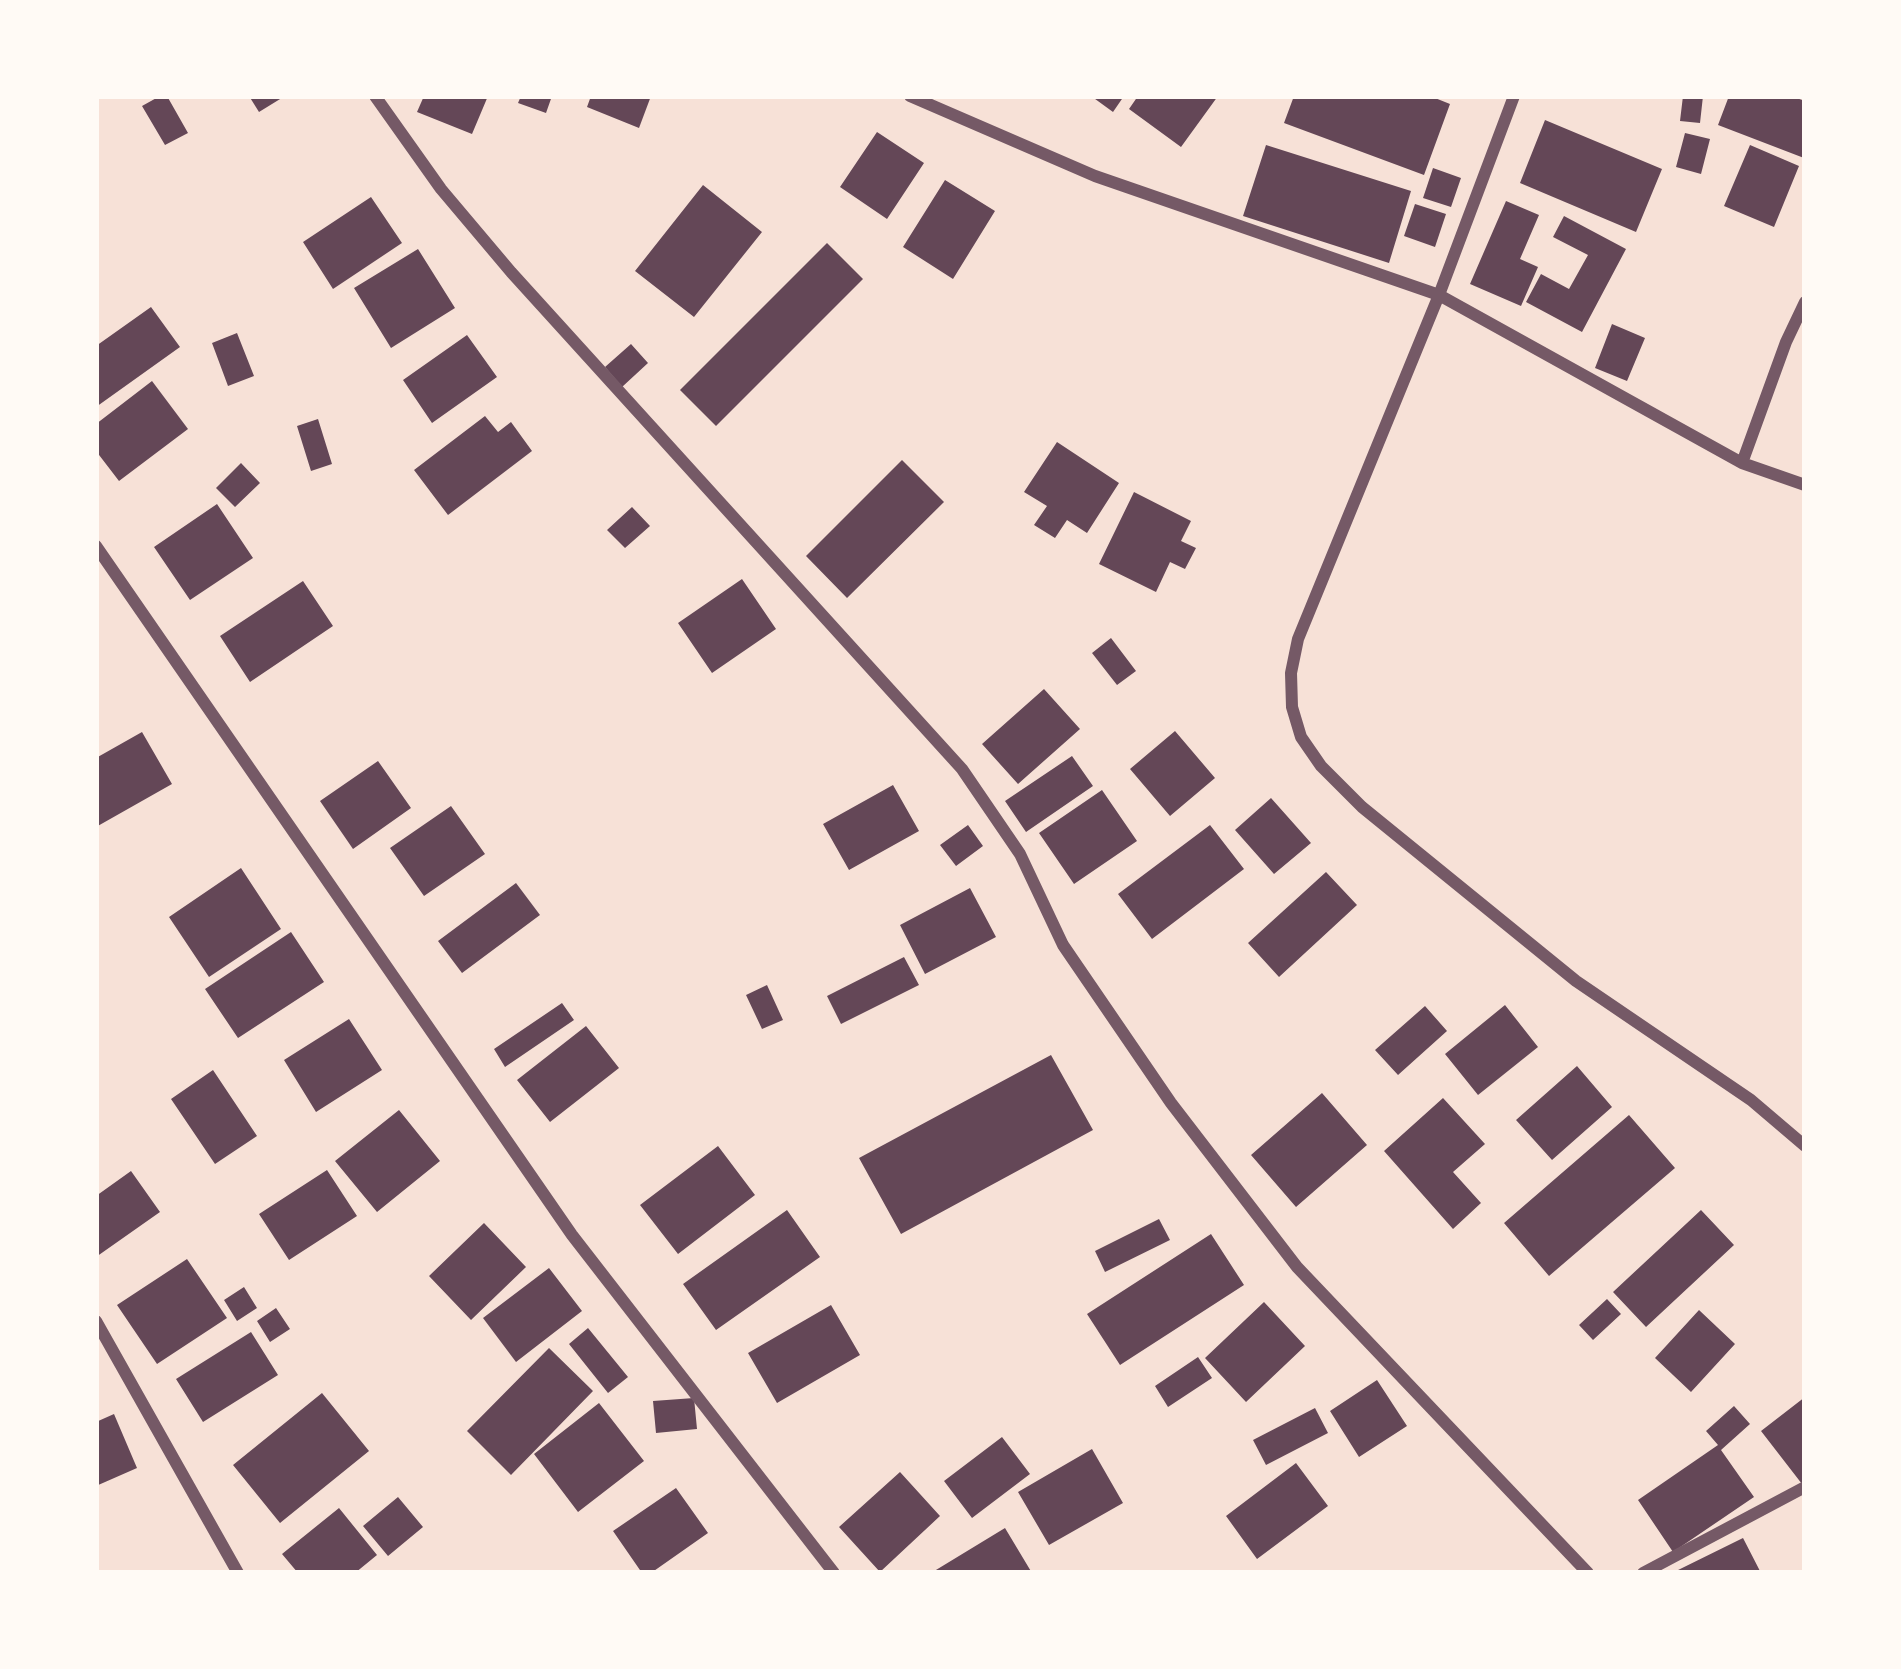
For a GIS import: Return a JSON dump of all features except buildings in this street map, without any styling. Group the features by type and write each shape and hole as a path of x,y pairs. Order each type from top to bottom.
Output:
{"street":[{"path":"375,96 441,189 511,272 962,769 1020,854 1063,945 1172,1103 1297,1267 1588,1573"},
{"path":"910,96 1095,176 1439,296 1742,464 1805,485"},
{"path":"1514,96 1439,296 1298,639 1291,673 1292,706 1301,737 1321,766 1362,807 1576,981 1751,1100 1805,1146"},
{"path":"1742,464 1805,302"},
{"path":"96,546 572,1235 834,1573"},
{"path":"96,1321 238,1573"},
{"path":"1643,1573 1805,1487"}]}
